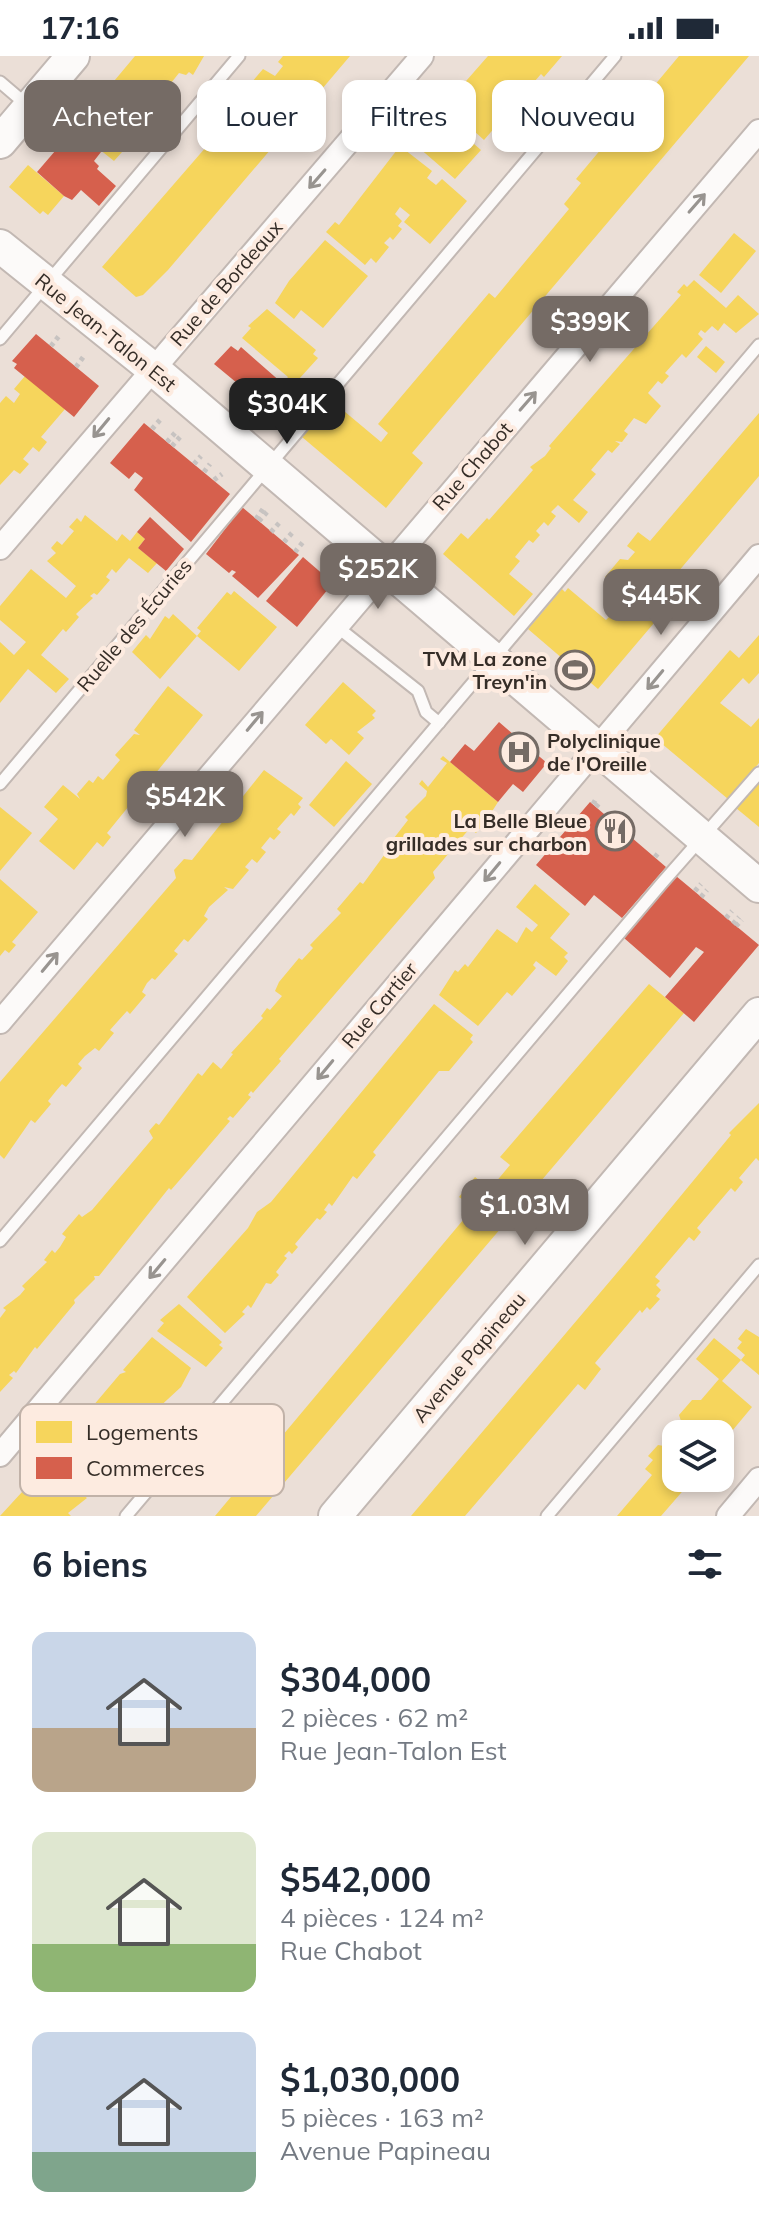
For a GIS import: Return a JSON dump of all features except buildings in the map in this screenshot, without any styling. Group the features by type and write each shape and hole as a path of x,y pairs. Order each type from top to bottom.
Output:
{"main road":[{"path":"53,80 73,56"},
{"path":"0,142 24,115"},
{"name":"Rue Jean-Talon Est","path":"0,246 152,368 759,886"},
{"name":"Avenue Papineau","path":"335,1516 759,1014"}],"street":[{"name":"Rue de Bordeaux","path":"0,548 422,56"},
{"name":"Rue Chabot","path":"0,1022 759,131"},
{"name":"Rue Cartier","path":"43,1404 759,556"},
{"name":"Rue Cartier","path":"0,1455 20,1431"},
{"path":"728,1516 759,1479"}],"lane":[{"path":"0,339 239,56"},
{"name":"Ruelle des Écuries","path":"0,784 615,56"},
{"path":"0,82 24,103"},
{"path":"0,1241 759,345"},
{"path":"336,626 418,691 426,712 439,723"},
{"path":"221,1404 759,773"},
{"path":"547,1516 759,1265"},
{"path":"126,1516 143,1496"}],"path":[{"path":"51,346 59,336"},
{"path":"76,367 84,356"},
{"path":"152,429 160,420"},
{"path":"169,444 177,435"},
{"path":"194,464 201,456"},
{"path":"204,472 210,464"},
{"path":"258,520 265,510"},
{"path":"271,532 280,522"},
{"path":"284,542 292,533"},
{"path":"295,552 303,542"},
{"path":"328,579 340,580"},
{"path":"524,744 532,736"},
{"path":"654,856 659,850"},
{"path":"698,895 704,887"},
{"path":"726,918 732,911"},
{"path":"734,925 740,918"}],"place":[{"name":"TVM La zone Treyn'in","path":"575,670"},
{"name":"Polyclinique de l'Oreille","path":"519,752"},
{"name":"La Belle Bleue grillades sur charbon","path":"615,831"}]}
